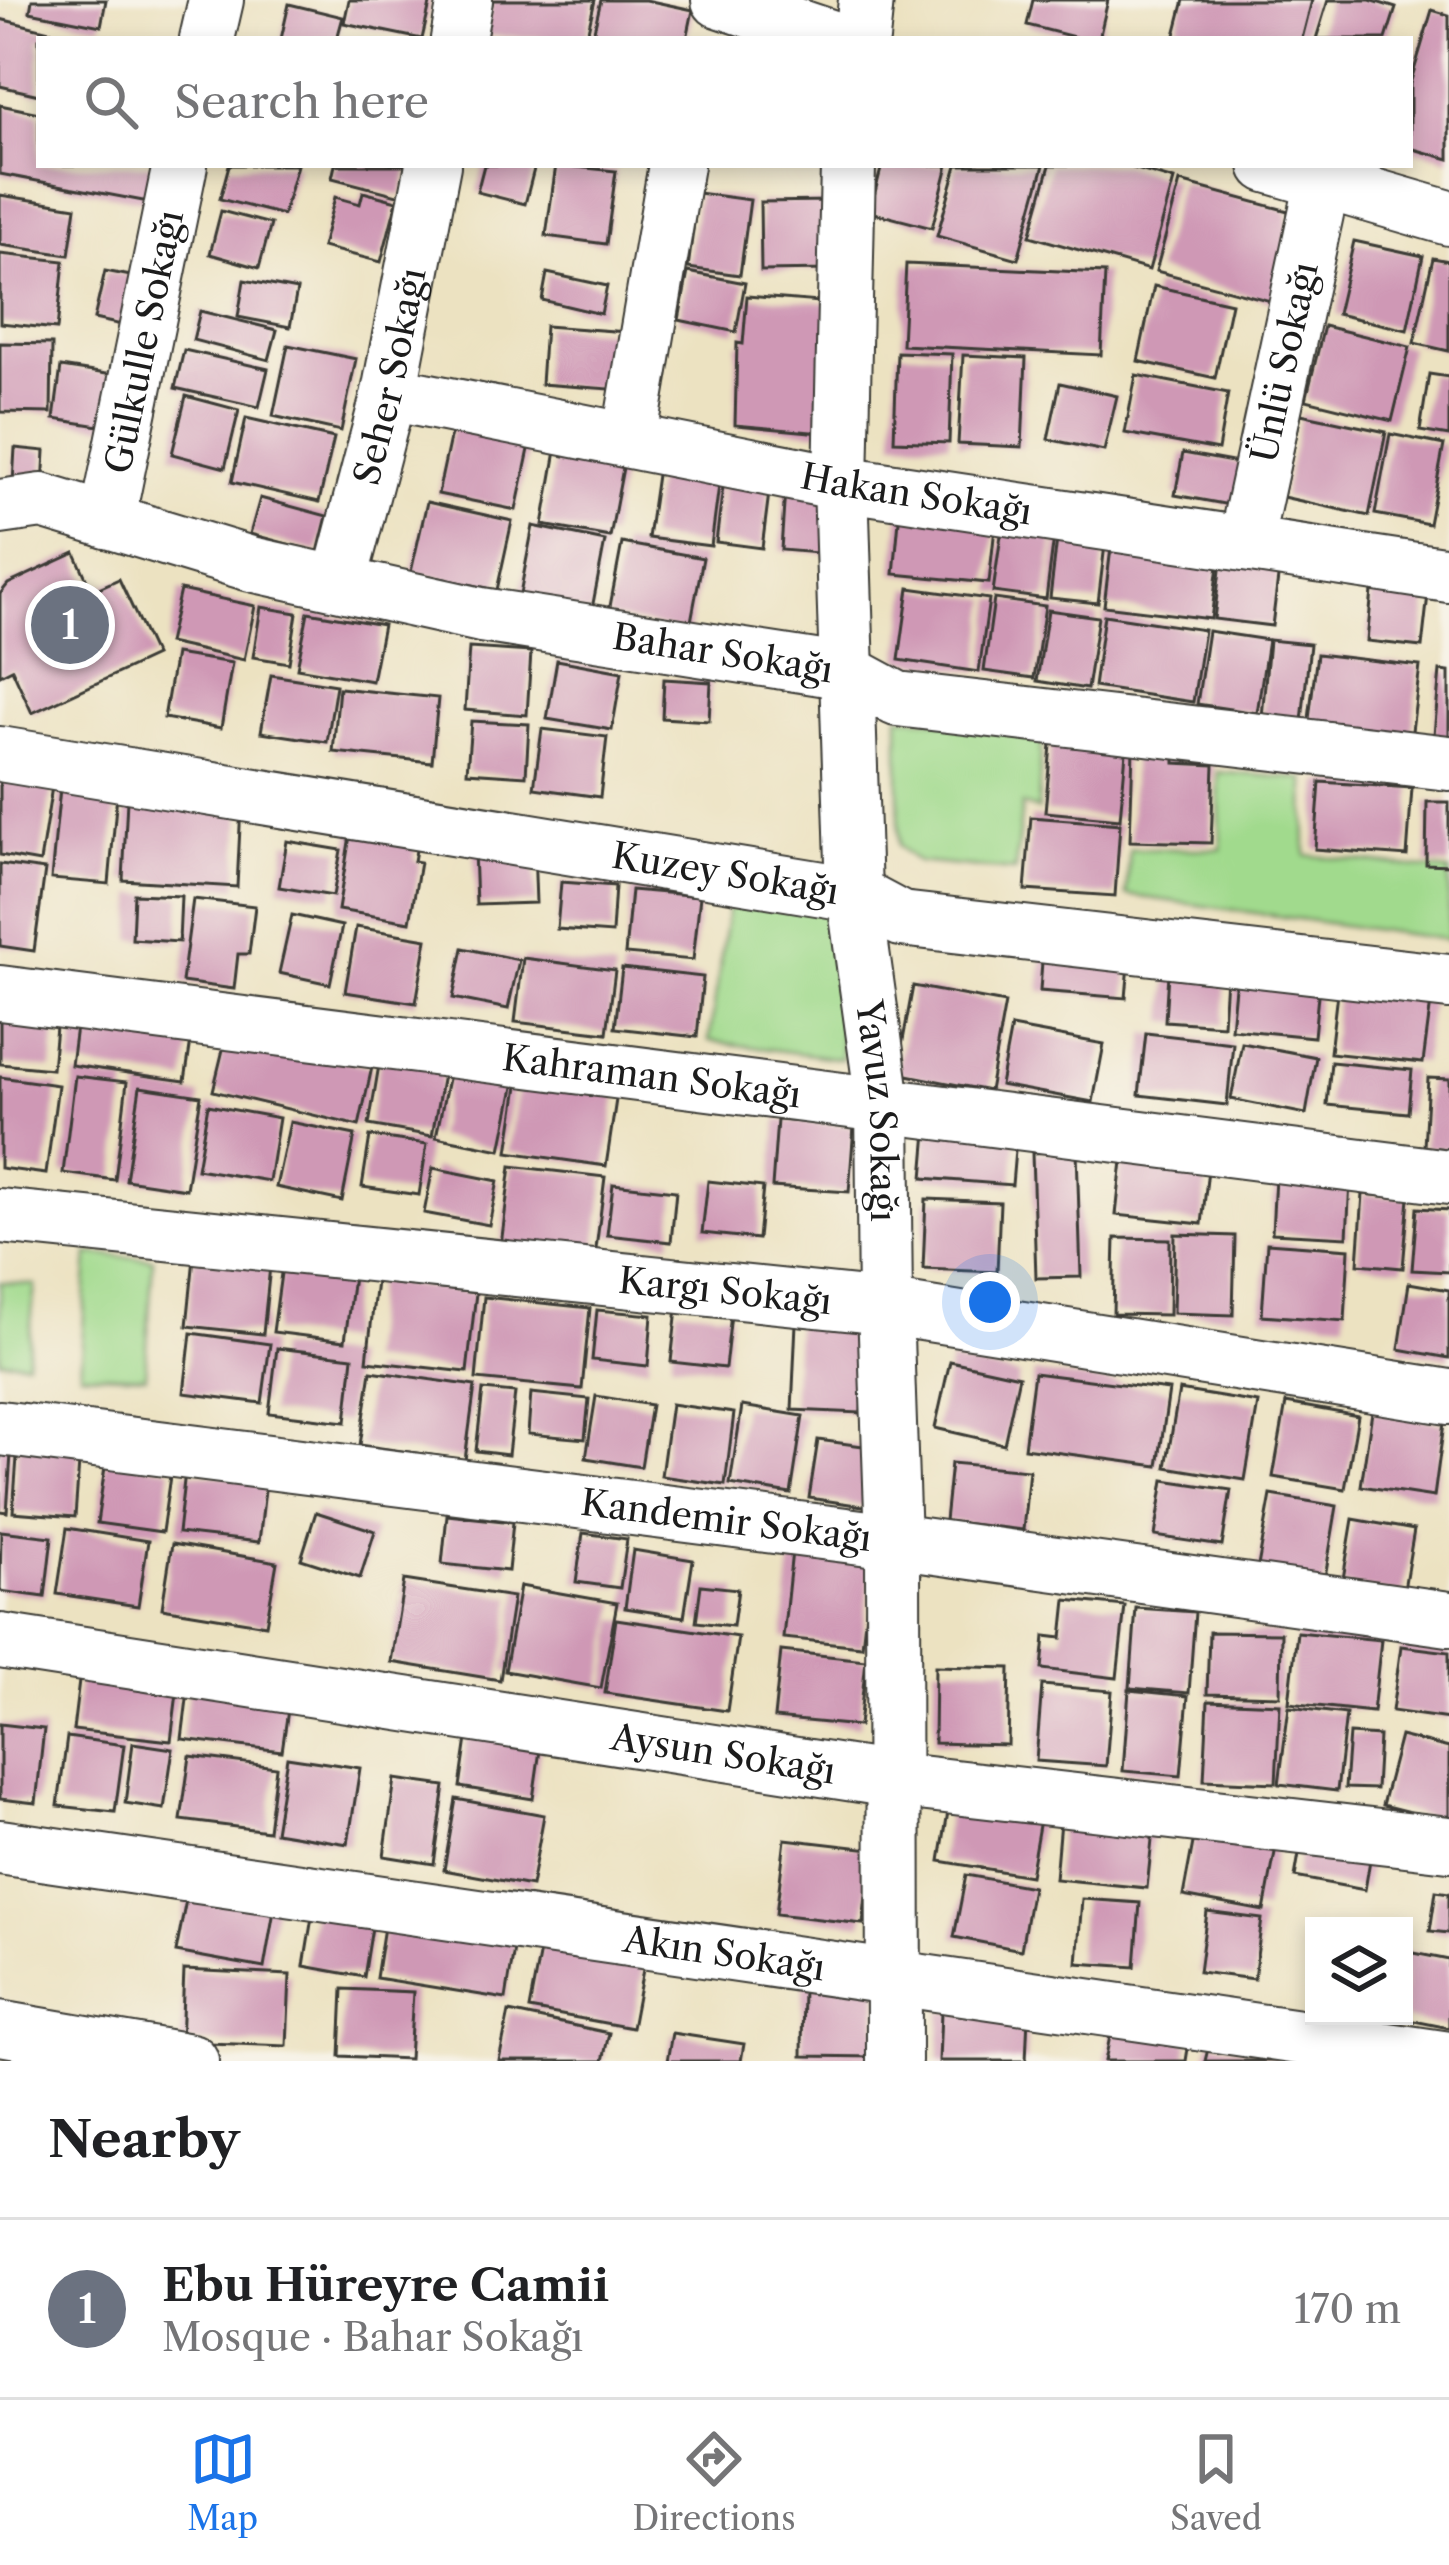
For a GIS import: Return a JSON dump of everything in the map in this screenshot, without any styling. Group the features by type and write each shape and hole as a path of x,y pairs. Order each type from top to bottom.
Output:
{"street":[{"path":"208,36 216,0"},
{"path":"459,36 465,0"},
{"path":"698,36 704,0"},
{"path":"719,0 827,36"},
{"path":"862,36 866,0"},
{"name":"Gülkulle Sokağı","path":"107,520 179,168"},
{"name":"Seher Sokağı","path":"339,583 389,393 432,168"},
{"path":"629,440 675,168"},
{"name":"Yavuz Sokağı","path":"848,168 841,483 854,894 883,1102 893,1541 894,2061"},
{"path":"1278,168 1449,218"},
{"name":"Ünlü Sokağı","path":"1245,544 1323,181"},
{"name":"Hakan Sokağı","path":"389,393 841,483 1449,575"},
{"name":"Bahar Sokağı","path":"0,507 42,501 251,564 481,615 847,672 897,699 1449,763"},
{"name":"Kuzey Sokağı","path":"0,754 854,894 902,919 1449,982"},
{"name":"Kahraman Sokağı","path":"0,993 1449,1177"},
{"name":"Kargı Sokağı","path":"0,1216 885,1307 1449,1397"},
{"name":"Kandemir Sokağı","path":"0,1428 893,1541 1449,1619"},
{"name":"Aysun Sokağı","path":"0,1642 893,1780 1449,1844"},
{"name":"Akın Sokağı","path":"0,1847 1449,2059"},
{"path":"0,2027 191,2061"}],"green space":[{"path":"899,716 1042,732 1038,810 1022,805 1015,871 917,862 899,846"},
{"path":"1218,772 1305,779 1306,855 1449,871 1449,940 1126,895 1130,849 1221,849"},
{"path":"731,888 829,905 842,1059 709,1041"},
{"path":"88,1254 153,1259 145,1376 80,1373"},
{"path":"0,1282 35,1285 27,1362 0,1360"}],"building":[{"path":"32,0 106,0 101,26 30,12"},
{"path":"349,0 431,0 423,36 344,23"},
{"path":"493,0 595,0 587,36 484,36"},
{"path":"601,0 646,0 693,10 688,36 593,36"},
{"path":"1033,0 1108,0 1100,36 1070,36 1027,25"},
{"path":"1184,0 1312,0 1303,36 1175,36"},
{"path":"1328,0 1370,0 1396,8 1387,36 1317,36"},
{"path":"289,4 343,17 338,36 282,36"},
{"path":"1432,10 1449,15 1449,159 1413,149 1413,74"},
{"path":"0,19 70,36 36,36 36,94 0,86"},
{"path":"0,105 36,112 36,168 166,168 159,204 0,174"},
{"path":"228,168 296,168 283,215 220,199"},
{"path":"334,168 408,168 401,196 332,178"},
{"path":"483,168 534,168 525,204 477,192"},
{"path":"556,168 616,171 606,244 546,236"},
{"path":"881,168 947,168 932,228 870,212"},
{"path":"956,168 1043,168 1018,259 937,236"},
{"path":"1049,168 1133,168 1174,180 1149,270 1030,236"},
{"path":"1180,182 1288,211 1286,305 1156,271"},
{"path":"363,192 397,201 381,262 322,247 335,197 360,204"},
{"path":"698,193 750,200 740,275 688,268"},
{"path":"0,195 76,207 69,255 0,245"},
{"path":"827,201 829,270 761,271 760,202"},
{"path":"221,211 271,224 259,268 210,254"},
{"path":"1354,241 1423,256 1407,330 1337,314"},
{"path":"0,254 64,261 57,329 0,323"},
{"path":"1433,258 1449,261 1449,351 1414,343"},
{"path":"906,264 1105,273 1101,355 902,345"},
{"path":"105,271 146,279 136,328 94,319"},
{"path":"688,272 745,283 736,332 679,320"},
{"path":"547,273 607,286 601,314 542,300"},
{"path":"244,280 297,290 290,327 238,317"},
{"path":"1154,286 1231,303 1215,378 1138,361"},
{"path":"747,296 833,303 822,433 735,425 737,343 743,344"},
{"path":"200,311 277,330 269,360 193,340"},
{"path":"545,326 627,332 623,390 541,384"},
{"path":"1324,326 1410,347 1392,421 1306,400"},
{"path":"0,343 52,344 51,413 0,412"},
{"path":"288,345 356,359 341,431 273,416"},
{"path":"184,350 268,369 259,407 175,388"},
{"path":"897,352 952,354 949,443 894,441"},
{"path":"963,355 1026,358 1022,447 958,444"},
{"path":"61,367 113,375 106,427 54,419"},
{"path":"1429,374 1449,377 1449,436 1420,431"},
{"path":"1136,375 1228,393 1218,450 1125,433"},
{"path":"1060,383 1117,396 1104,451 1048,439"},
{"path":"186,396 239,410 225,468 172,454"},
{"path":"1301,414 1386,432 1369,516 1283,497"},
{"path":"246,418 334,438 319,502 232,482"},
{"path":"453,424 531,440 516,510 438,494"},
{"path":"1390,434 1444,445 1429,524 1375,514"},
{"path":"557,445 625,457 610,537 543,525"},
{"path":"15,448 45,451 43,486 13,483"},
{"path":"1183,453 1254,466 1246,508 1175,495"},
{"path":"659,461 721,470 711,546 648,538"},
{"path":"725,471 771,477 762,548 716,542"},
{"path":"785,489 833,493 829,554 781,550"},
{"path":"260,498 327,516 318,552 250,534"},
{"path":"427,502 512,521 497,590 411,572"},
{"path":"900,509 996,518 989,583 894,574"},
{"path":"1004,514 1056,521 1046,599 993,592"},
{"path":"1059,522 1107,528 1098,603 1050,598"},
{"path":"533,526 605,541 591,614 519,599"},
{"path":"1113,531 1221,543 1211,619 1104,606"},
{"path":"622,543 703,558 689,632 608,617"},
{"path":"1223,546 1281,553 1272,626 1214,619"},
{"path":"75,553 92,591 119,579 155,656 32,713 12,669 0,675 0,594 8,584"},
{"path":"1374,571 1430,577 1422,647 1367,641"},
{"path":"909,588 989,599 979,672 899,660"},
{"path":"180,590 255,606 244,660 168,643"},
{"path":"994,599 1045,606 1034,678 984,671"},
{"path":"261,607 297,613 289,663 253,657"},
{"path":"1048,610 1098,617 1087,689 1037,681"},
{"path":"308,612 383,625 372,681 297,668"},
{"path":"1104,615 1204,630 1193,702 1094,687"},
{"path":"1208,631 1268,640 1257,713 1197,704"},
{"path":"1269,640 1310,644 1302,721 1262,717"},
{"path":"469,648 531,652 527,715 465,710"},
{"path":"175,654 232,663 221,728 164,718"},
{"path":"1317,654 1420,666 1411,739 1308,727"},
{"path":"557,660 622,672 612,730 547,719"},
{"path":"1440,671 1449,672 1449,747 1433,745"},
{"path":"271,675 336,685 327,742 261,732"},
{"path":"664,679 711,682 709,721 662,718"},
{"path":"339,688 438,698 432,762 333,752"},
{"path":"471,721 529,724 526,776 467,772"},
{"path":"542,729 607,737 600,797 534,788"},
{"path":"1052,734 1127,741 1120,819 1045,812"},
{"path":"1133,749 1175,750 1175,763 1214,765 1211,843 1130,841"},
{"path":"0,766 54,774 40,862 0,855"},
{"path":"61,778 118,783 109,884 51,879"},
{"path":"1320,782 1412,788 1407,856 1315,849"},
{"path":"127,800 241,806 237,887 123,880"},
{"path":"1427,802 1449,802 1449,865 1426,864"},
{"path":"353,817 420,828 410,922 338,910"},
{"path":"1031,817 1120,824 1115,896 1025,890"},
{"path":"287,841 341,850 333,896 279,887"},
{"path":"534,849 536,903 476,905 474,850"},
{"path":"0,864 45,870 34,951 0,946"},
{"path":"561,882 615,886 612,933 557,929"},
{"path":"631,890 700,896 693,960 625,954"},
{"path":"134,894 181,896 179,942 132,939"},
{"path":"193,899 255,906 249,954 238,954 234,989 182,982"},
{"path":"292,915 342,926 330,984 279,973"},
{"path":"356,927 427,939 416,1003 345,992"},
{"path":"1043,946 1130,953 1126,998 1040,991"},
{"path":"463,948 519,960 508,1009 453,998"},
{"path":"1169,957 1227,961 1223,1025 1165,1021"},
{"path":"523,958 615,970 607,1033 515,1022"},
{"path":"1237,966 1320,974 1314,1037 1231,1029"},
{"path":"622,968 703,977 697,1037 615,1028"},
{"path":"1339,976 1433,986 1423,1063 1330,1053"},
{"path":"913,986 1005,1003 989,1091 897,1073"},
{"path":"0,1010 57,1016 52,1069 0,1064"},
{"path":"78,1011 193,1027 185,1081 71,1065"},
{"path":"1011,1027 1104,1044 1093,1102 1000,1085"},
{"path":"227,1033 372,1067 359,1126 213,1091"},
{"path":"1146,1033 1233,1043 1227,1105 1139,1095"},
{"path":"1242,1043 1316,1057 1306,1114 1231,1099"},
{"path":"381,1053 445,1063 432,1136 369,1125"},
{"path":"1331,1062 1412,1070 1408,1113 1327,1105"},
{"path":"450,1069 515,1082 501,1150 436,1137"},
{"path":"75,1076 127,1082 115,1180 63,1173"},
{"path":"0,1077 58,1085 46,1174 0,1168"},
{"path":"1428,1078 1449,1079 1449,1149 1424,1147"},
{"path":"519,1079 617,1093 606,1166 508,1152"},
{"path":"140,1087 201,1096 186,1189 126,1180"},
{"path":"208,1105 279,1118 269,1181 197,1169"},
{"path":"777,1120 854,1126 849,1192 772,1187"},
{"path":"928,1120 1017,1127 1012,1185 923,1178"},
{"path":"290,1122 355,1135 342,1201 276,1187"},
{"path":"370,1136 427,1144 419,1195 362,1187"},
{"path":"1077,1151 1081,1277 1036,1278 1032,1153"},
{"path":"1123,1152 1209,1160 1202,1224 1116,1215"},
{"path":"511,1166 605,1177 595,1257 501,1245"},
{"path":"433,1168 498,1181 489,1225 424,1213"},
{"path":"1275,1177 1350,1181 1347,1237 1272,1233"},
{"path":"708,1181 763,1187 758,1239 702,1233"},
{"path":"613,1184 676,1191 671,1242 607,1235"},
{"path":"1363,1194 1409,1198 1403,1268 1358,1264"},
{"path":"926,1199 1000,1202 997,1272 923,1269"},
{"path":"1417,1208 1449,1210 1449,1272 1412,1270"},
{"path":"1175,1234 1235,1236 1233,1315 1173,1313"},
{"path":"1115,1238 1170,1239 1169,1315 1113,1314"},
{"path":"1267,1243 1349,1249 1345,1321 1262,1315"},
{"path":"194,1258 270,1266 263,1334 187,1326"},
{"path":"282,1266 353,1276 345,1341 273,1332"},
{"path":"376,1281 476,1293 467,1372 367,1361"},
{"path":"1409,1283 1449,1290 1449,1358 1399,1349"},
{"path":"484,1297 590,1308 582,1389 476,1379"},
{"path":"677,1308 731,1314 725,1368 671,1362"},
{"path":"597,1310 652,1315 648,1366 592,1360"},
{"path":"796,1323 866,1326 861,1413 792,1410"},
{"path":"191,1333 270,1344 262,1403 184,1393"},
{"path":"277,1348 353,1357 346,1422 269,1413"},
{"path":"950,1361 1019,1376 1004,1444 935,1428"},
{"path":"371,1371 475,1386 465,1460 360,1445"},
{"path":"1034,1373 1169,1390 1158,1466 1024,1448"},
{"path":"483,1390 515,1393 508,1455 476,1451"},
{"path":"1179,1390 1258,1403 1245,1480 1166,1467"},
{"path":"531,1393 589,1399 585,1439 528,1434"},
{"path":"596,1396 651,1405 641,1467 586,1458"},
{"path":"1286,1403 1358,1416 1345,1489 1273,1477"},
{"path":"671,1404 734,1413 725,1485 661,1476"},
{"path":"742,1406 803,1416 791,1494 730,1484"},
{"path":"1372,1412 1444,1423 1434,1497 1361,1486"},
{"path":"0,1439 12,1440 7,1512 0,1511"},
{"path":"818,1440 878,1448 870,1507 809,1498"},
{"path":"18,1444 80,1449 75,1517 13,1512"},
{"path":"106,1460 171,1469 162,1532 97,1523"},
{"path":"951,1463 1029,1470 1023,1530 945,1521"},
{"path":"185,1472 266,1481 259,1542 178,1533"},
{"path":"1164,1480 1231,1490 1222,1546 1155,1536"},
{"path":"1271,1495 1337,1506 1323,1589 1256,1577"},
{"path":"316,1512 375,1531 360,1578 301,1559"},
{"path":"447,1515 513,1522 508,1571 442,1564"},
{"path":"1353,1519 1414,1530 1403,1595 1342,1585"},
{"path":"67,1528 148,1541 138,1606 57,1594"},
{"path":"1,1531 52,1537 45,1597 0,1591"},
{"path":"583,1533 627,1539 620,1588 576,1582"},
{"path":"793,1541 873,1550 862,1646 783,1638"},
{"path":"172,1544 277,1562 266,1625 162,1608"},
{"path":"633,1550 693,1560 684,1617 625,1608"},
{"path":"404,1580 513,1597 500,1680 391,1662"},
{"path":"701,1585 738,1589 733,1626 696,1622"},
{"path":"520,1586 617,1603 601,1688 505,1671"},
{"path":"1066,1600 1125,1606 1117,1678 1042,1669 1045,1636 1062,1638"},
{"path":"1136,1608 1195,1612 1189,1693 1130,1688"},
{"path":"616,1619 738,1637 727,1711 605,1693"},
{"path":"1209,1632 1281,1633 1280,1696 1207,1694"},
{"path":"1297,1632 1381,1640 1373,1712 1289,1703"},
{"path":"1401,1646 1449,1652 1449,1719 1392,1711"},
{"path":"781,1651 866,1660 859,1726 774,1718"},
{"path":"81,1665 179,1677 171,1741 73,1730"},
{"path":"935,1666 1010,1668 1008,1745 934,1743"},
{"path":"189,1683 290,1696 282,1751 182,1739"},
{"path":"1042,1685 1112,1691 1106,1766 1036,1761"},
{"path":"1129,1690 1188,1696 1181,1776 1123,1771"},
{"path":"1208,1701 1280,1704 1276,1783 1204,1780"},
{"path":"1289,1707 1346,1714 1337,1791 1279,1784"},
{"path":"0,1724 44,1729 36,1803 0,1799"},
{"path":"469,1725 542,1736 533,1799 460,1787"},
{"path":"1349,1734 1379,1736 1376,1789 1345,1788"},
{"path":"1400,1736 1449,1748 1449,1822 1382,1805"},
{"path":"67,1737 124,1745 115,1812 58,1806"},
{"path":"133,1743 173,1749 164,1809 125,1803"},
{"path":"190,1756 276,1767 268,1831 181,1820"},
{"path":"287,1757 360,1768 348,1844 275,1832"},
{"path":"395,1779 445,1786 434,1864 384,1856"},
{"path":"456,1799 544,1815 531,1886 444,1870"},
{"path":"950,1799 1041,1814 1030,1876 940,1861"},
{"path":"1060,1821 1153,1830 1147,1888 1055,1879"},
{"path":"1195,1832 1276,1847 1264,1911 1183,1896"},
{"path":"785,1839 871,1849 863,1924 776,1914"},
{"path":"1301,1842 1371,1854 1365,1890 1295,1877"},
{"path":"966,1875 1032,1887 1021,1950 954,1937"},
{"path":"189,1884 276,1899 264,1968 176,1952"},
{"path":"1436,1891 1449,1893 1449,1933 1430,1931"},
{"path":"1082,1899 1140,1903 1135,1967 1077,1963"},
{"path":"314,1905 374,1915 364,1977 304,1966"},
{"path":"1207,1912 1262,1919 1254,1979 1199,1972"},
{"path":"386,1914 516,1936 506,1999 376,1978"},
{"path":"542,1940 645,1959 632,2028 529,2009"},
{"path":"1413,1953 1449,1960 1449,2028 1413,2021"},
{"path":"184,1970 290,1975 287,2046 181,2042"},
{"path":"803,1983 878,1984 876,2057 802,2056"},
{"path":"343,1989 413,1992 409,2059 340,2056"},
{"path":"509,2012 609,2033 603,2061 499,2061"},
{"path":"941,2012 1028,2016 1026,2061 939,2061"},
{"path":"1112,2026 1189,2042 1186,2061 1105,2061"},
{"path":"672,2033 744,2044 741,2061 667,2061"},
{"path":"1210,2041 1283,2061 1205,2061"}],"place":[{"name":"Ebu Hüreyre Camii","path":"70,625"}]}
